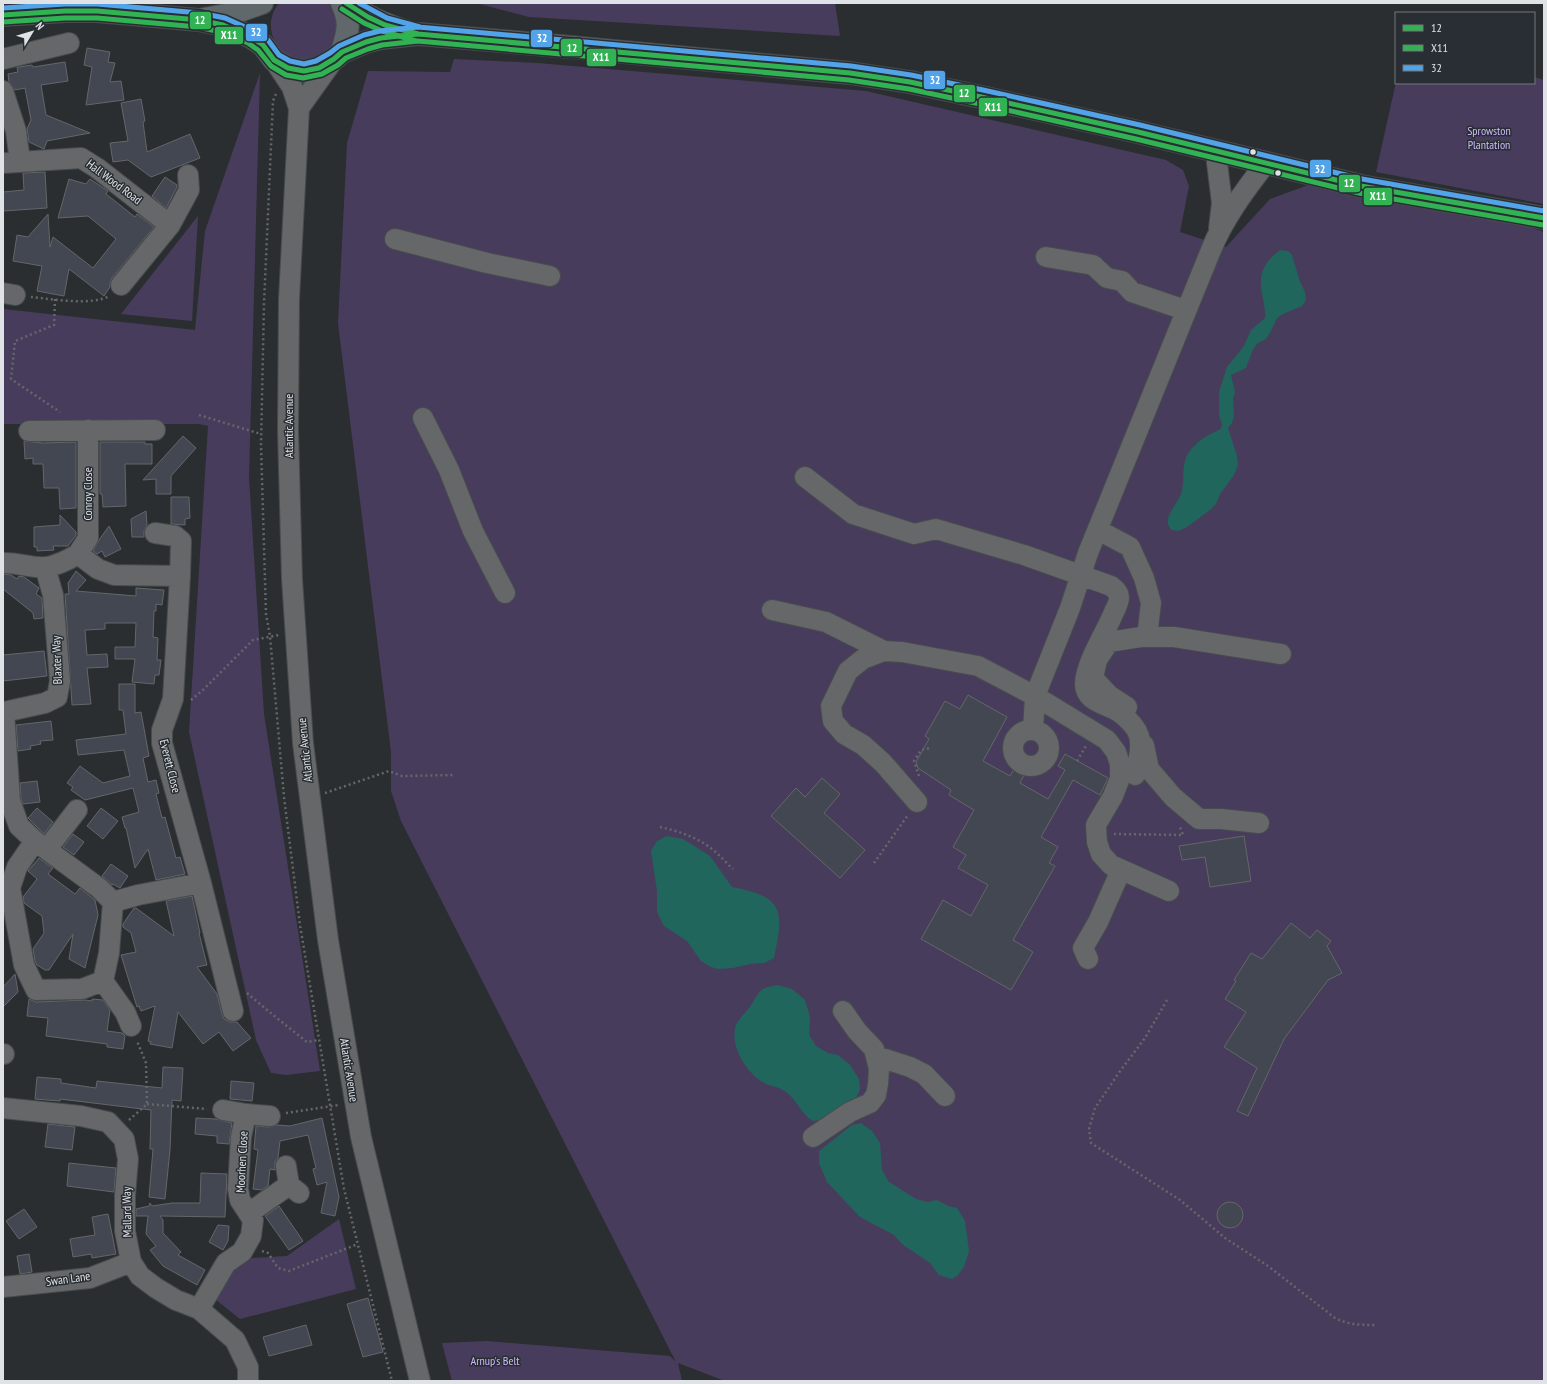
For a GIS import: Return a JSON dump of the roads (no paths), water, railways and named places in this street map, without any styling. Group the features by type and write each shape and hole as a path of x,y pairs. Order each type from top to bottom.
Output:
{"main road":[{"path":"199,20 231,14 263,3"},
{"path":"263,3 258,27 268,52"},
{"path":"338,55 349,31 348,14 342,3"},
{"path":"346,3 379,22 418,34"},
{"path":"3,15 65,11 97,11 199,20 223,25 251,38 288,68 304,71 319,68 338,55 381,38 418,34 850,73 910,82 981,97 1217,151 1361,186 1540,221"}],"street":[{"path":"3,59 69,43"},
{"name":"Atlantic Avenue","path":"268,52 287,78 299,108 289,299 288,431 292,579 303,743 328,940 361,1137 420,1381"},
{"path":"299,108 338,55"},
{"path":"3,91 16,131 11,162"},
{"path":"1217,151 1222,203 1219,230"},
{"name":"Hall Wood Road","path":"11,162 81,158 97,168 170,225"},
{"path":"1033,730 1035,696 1082,576 1088,553 1185,310 1219,230 1243,193 1266,163"},
{"path":"121,285 170,225 190,190 188,175"},
{"path":"395,239 487,264 550,276"},
{"path":"1046,257 1093,265 1107,278 1122,281 1132,292 1185,310"},
{"path":"423,418 449,470 473,531 505,593"},
{"path":"29,430 155,430"},
{"name":"Conroy Close","path":"78,554 88,538 88,430"},
{"path":"805,477 853,514 914,534 936,529 1024,555 1111,586 1118,592 1119,599 1093,656 1085,683 1087,694 1098,703 1119,712 1132,724 1138,736 1140,753 1135,775"},
{"path":"1102,532 1130,547 1144,578 1151,603 1147,637"},
{"name":"Everett Close","path":"155,533 174,536 181,541 173,699 162,730 162,743 201,883 233,1011"},
{"path":"3,563 11,562 45,567 59,564 78,554 98,569 114,575 180,566"},
{"name":"Blaxter Way","path":"45,567 53,595 60,681 57,697 45,704 4,711 10,801 19,826 41,845 99,888 113,902"},
{"path":"772,610 826,622 884,651 902,652 978,666 1035,696 1107,740 1116,752 1120,764 1120,778 1113,796 1096,825 1097,842 1102,854 1111,865 1170,891"},
{"path":"1259,823 1221,819 1199,819 1173,797 1149,769 1144,746 1142,718 1110,696 1093,678 1097,660 1109,642 1147,637 1174,637 1281,654"},
{"path":"884,651 863,659 848,670 831,706 833,721 844,734 864,745 883,763 917,802"},
{"path":"1033,730 1044,736 1050,747 1049,753 1042,763 1022,768 1016,757 1013,746 1018,736 1022,733 1033,730"},
{"path":"78,810 17,867 10,888 24,966 36,990 82,989 103,981"},
{"path":"1088,959 1083,948 1098,922 1121,870"},
{"path":"103,981 107,967 113,902 138,895 201,883"},
{"path":"103,981 124,1012 131,1026"},
{"path":"813,1137 850,1112 870,1103 876,1095 878,1070 874,1049 857,1031 843,1011"},
{"path":"876,1056 910,1067 924,1074 945,1096"},
{"name":"Mallard Way","path":"3,1108 81,1116 108,1122 124,1139 128,1159 125,1195 125,1231 131,1262 140,1276 176,1300 199,1309 235,1340 248,1367 248,1381"},
{"name":"Moorhen Close","path":"223,1110 270,1116"},
{"name":"Moorhen Close","path":"199,1309 226,1263 242,1252 251,1236 253,1220 240,1200 238,1189 241,1137 246,1114"},
{"path":"249,1213 291,1181"},
{"name":"Swan Lane","path":"3,1288 90,1278 131,1262"}],"park label":[{"name":"Sprowston Plantation","path":"1489,138"},
{"name":"Arnup's Belt","path":"495,1361"}]}
